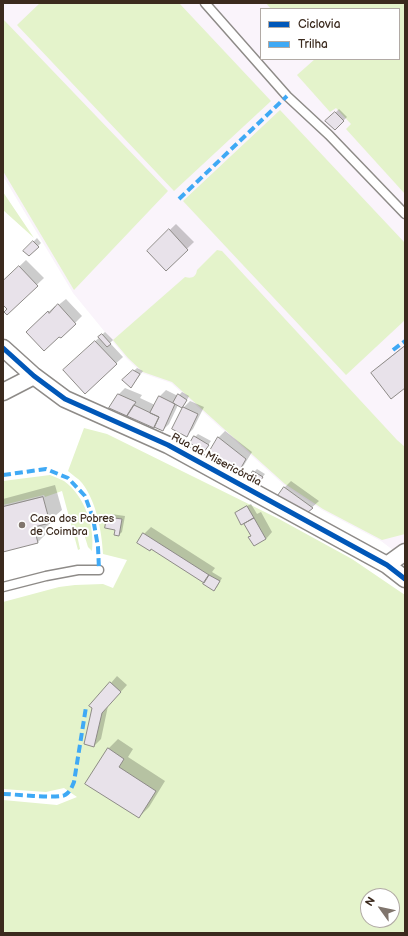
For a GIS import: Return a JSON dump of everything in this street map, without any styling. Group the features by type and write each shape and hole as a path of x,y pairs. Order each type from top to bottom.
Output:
{"street":[{"name":"Rua da Misericórdia","path":"3,348 34,376 66,399 168,446 387,565 405,579"},
{"path":"3,392 34,376"},
{"path":"387,565 405,552"}],"lane":[{"path":"205,3 287,96 329,135 405,214"},
{"path":"3,587 72,571 99,570"}],"shaded area":[{"path":"3,3 405,3 405,559 381,541 322,510 284,485 171,383 142,373 127,359 73,293 3,176"}],"green space":[{"path":"40,3 179,3 271,101 174,191 17,25"},
{"path":"266,3 405,3 405,194 346,129 351,124 336,108 330,112 297,75 314,60 400,60 400,8 270,8"},
{"path":"3,19 168,191 74,290 3,171"},
{"path":"280,110 405,243 405,320 346,375 183,201"},
{"path":"3,192 34,238 3,210"},
{"path":"217,250 222,251 405,447 405,534 382,540 323,509 285,484 172,382 143,372 128,358 113,340 185,277 192,278 195,276 197,270"},
{"path":"84,428 107,434 279,519 352,559 405,595 405,933 3,933 3,800 57,805 77,797 64,788 46,792 3,789 3,602 59,587 103,584 113,588 127,560 103,554 100,526 95,507 87,490 79,480 68,471"},
{"path":"50,475 64,481 78,495 83,503 92,532 92,551 88,547 84,534 77,535 80,549 78,550 62,491 45,497 44,495 3,505 3,481"}],"building":[{"path":"335,112 344,121 335,130 325,121"},
{"path":"169,229 188,250 166,271 147,251"},
{"path":"33,241 39,247 29,256 23,251"},
{"path":"19,266 38,286 7,315 4,312 7,309 3,305 3,281"},
{"path":"58,304 76,324 44,351 26,332 48,311 49,313"},
{"path":"102,334 111,344 107,347 98,337"},
{"path":"95,341 117,364 85,394 63,370"},
{"path":"405,346 405,388 391,399 371,373"},
{"path":"133,370 140,374 131,388 122,380"},
{"path":"118,394 136,402 127,416 109,408"},
{"path":"178,394 187,400 182,408 173,403"},
{"path":"159,396 175,404 163,431 154,427 159,417 150,413"},
{"path":"134,405 159,417 154,428 127,416"},
{"path":"183,407 198,414 187,437 172,429"},
{"path":"194,436 209,445 204,452 190,443"},
{"path":"218,437 246,459 238,473 208,454"},
{"path":"253,471 263,477 257,486 248,479"},
{"path":"284,487 313,508 307,513 277,497"},
{"name":"Casa dos Pobres de Coimbra","path":"43,497 50,523 34,527 38,543 3,552 3,507"},
{"path":"247,506 254,518 241,525 235,513"},
{"path":"107,517 122,519 119,536 114,535 115,530 105,528"},
{"path":"254,518 266,539 254,546 248,537 251,536 244,524"},
{"path":"143,533 209,575 204,583 151,549 150,551 137,543"},
{"path":"209,575 220,581 214,591 203,584"},
{"path":"110,682 121,692 102,713 94,747 84,744 92,708 89,706"},
{"path":"108,748 124,759 119,767 156,791 139,818 85,784"}],"marked path":[{"path":"179,199 287,96"},
{"path":"393,350 405,341"},
{"path":"3,475 46,469 68,478 85,496 93,518 98,547 99,570"},
{"path":"3,794 53,797 65,795 72,788 86,707"}],"cycle path":[{"path":"3,348 34,376 65,399 168,445 387,565 405,579"}],"place":[{"name":"Casa dos Pobres de Coimbra","path":"22,525"}]}
